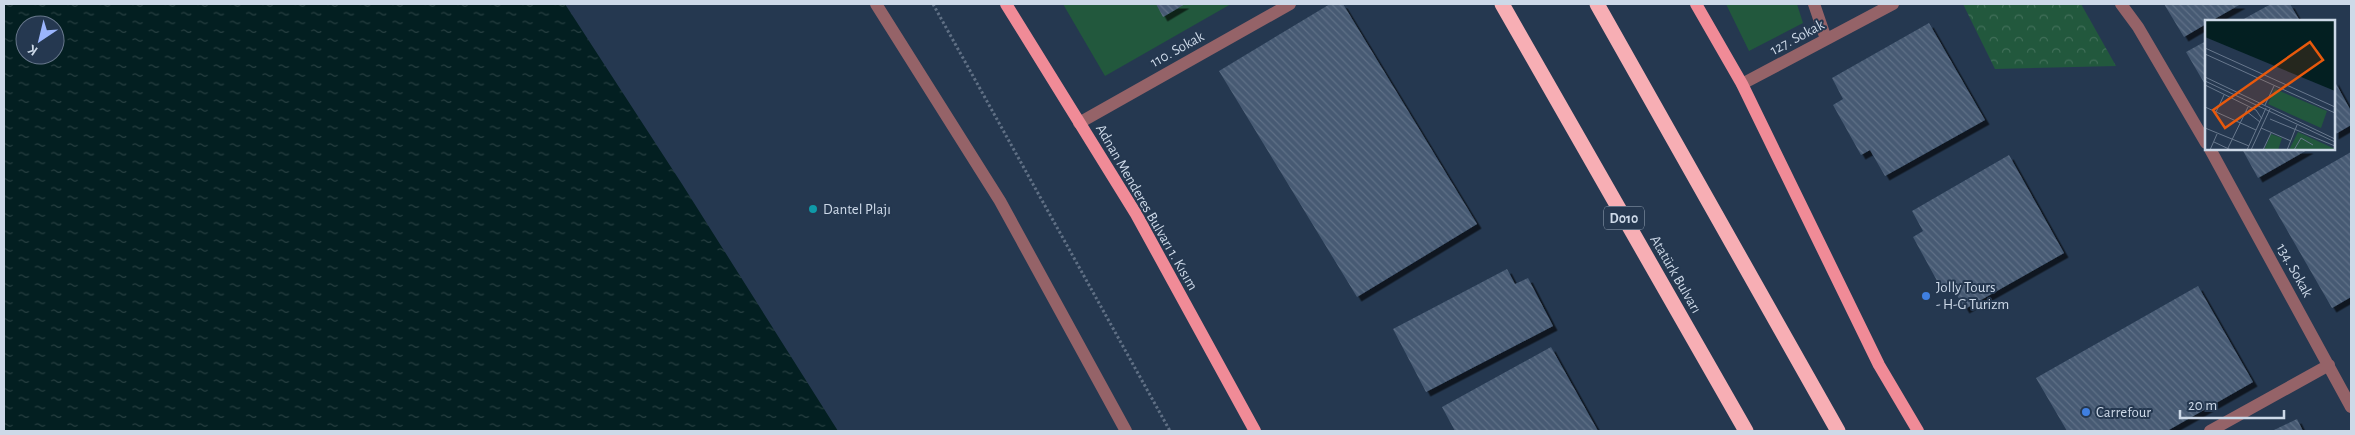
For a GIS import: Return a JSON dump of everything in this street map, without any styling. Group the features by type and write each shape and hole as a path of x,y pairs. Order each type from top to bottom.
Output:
{"highway":[{"name":"Atatürk Bulvarı","path":"1502,4 1746,431"},
{"path":"1597,4 1838,431"}],"main road":[{"name":"Adnan Menderes Bulvarı 1. Kısım","path":"1006,4 1136,214 1254,431"},
{"path":"1696,4 1742,84 1879,365 1918,431"}],"street":[{"path":"876,4 1000,201 1126,431"},
{"name":"110. Sokak","path":"1079,123 1290,4"},
{"path":"1814,4 1826,39"},
{"name":"127. Sokak","path":"1742,84 1893,4"},
{"path":"2121,4 2138,27 2205,141"},
{"name":"134. Sokak","path":"2211,150 2351,407"},
{"path":"2210,431 2329,365"}],"path":[{"path":"932,4 1170,431"}],"green space":[{"path":"1063,4 1231,4 1105,76"},
{"path":"1726,4 1797,4 1803,23 1749,51"},
{"path":"1963,4 2081,4 2116,66 1995,69"}],"water":[{"path":"4,4 565,4 682,184 838,431 4,431"}],"building":[{"path":"1156,4 1185,4 1163,17"},
{"path":"1330,4 1343,4 1477,224 1357,297 1219,71"},
{"path":"2164,4 2241,4 2213,20 2205,20 2205,25 2184,37"},
{"path":"2271,4 2290,4 2299,20 2242,20"},
{"path":"1929,23 1985,120 1885,176 1870,150 1861,155 1833,105 1843,99 1832,78"},
{"path":"2205,42 2205,84 2186,52"},
{"path":"2335,82 2351,111 2351,125 2335,134"},
{"path":"2243,150 2307,150 2258,178"},
{"path":"2351,152 2351,297 2332,308 2269,199"},
{"path":"2009,155 2064,253 1965,309 1950,283 1941,288 1913,237 1923,231 1912,211"},
{"path":"1507,269 1515,284 1528,278 1553,326 1426,392 1393,329"},
{"path":"2198,286 2253,382 2167,431 2067,431 2036,378"},
{"path":"1551,347 1598,431 1455,431 1442,407"},
{"path":"2297,419 2303,431 2272,431"}],"place":[{"name":"Dantel Plajı","path":"813,209"},
{"name":"Jolly Tours - H-G Turizm","path":"1926,296"},
{"name":"Carrefour","path":"2086,412"}]}
